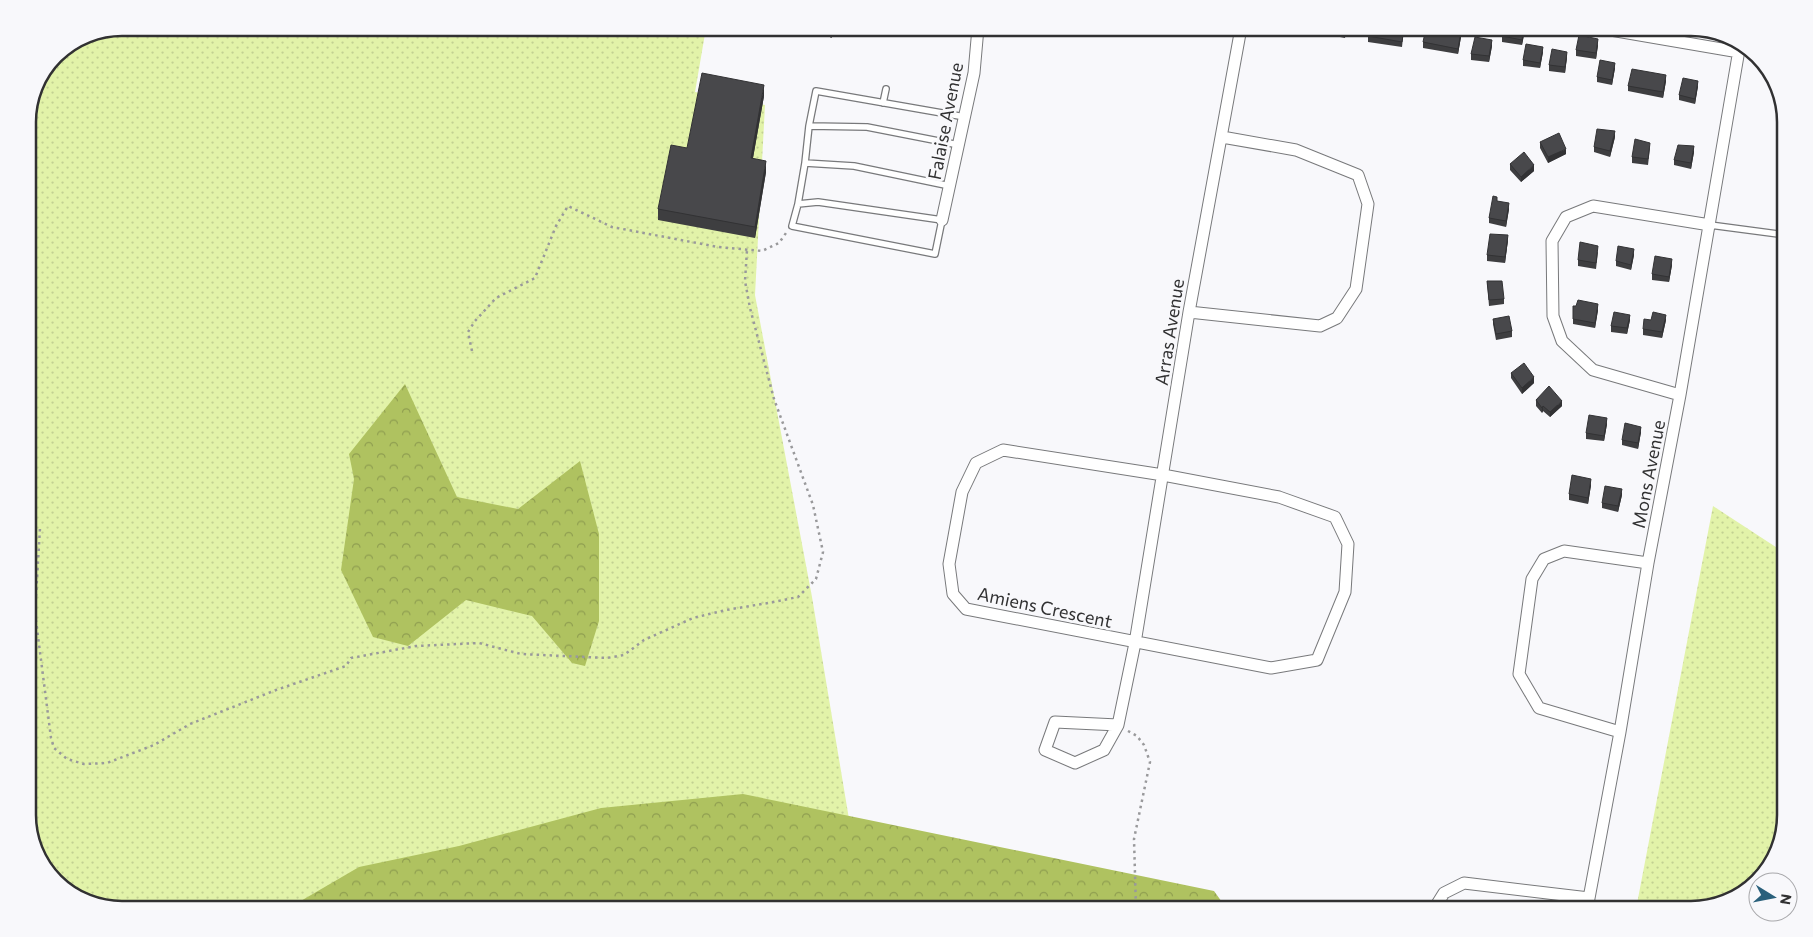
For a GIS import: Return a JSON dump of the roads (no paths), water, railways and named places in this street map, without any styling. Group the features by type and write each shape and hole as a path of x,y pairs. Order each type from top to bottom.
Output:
{"street":[{"name":"Falaise Avenue","path":"942,220 974,73 977,36"},
{"name":"Arras Avenue","path":"1118,725 1056,722 1045,750 1075,763 1104,750 1118,725 1135,643 1189,312 1240,36"},
{"path":"1655,36 1732,47"},
{"name":"Mons Avenue","path":"1589,901 1620,732 1648,563 1680,395 1739,52"},
{"path":"1189,312 1320,326 1337,318 1356,289 1368,204 1358,175 1296,150 1222,137"},
{"path":"1680,395 1593,370 1562,341 1552,316 1552,240 1566,217 1593,206 1710,225"},
{"name":"Amiens Crescent","path":"1003,450 1163,475 1279,497 1335,517 1348,544 1345,592 1317,660 1271,668 1135,643 966,609 954,594 949,564 962,492 976,463 1003,450"},
{"path":"1620,732 1540,708 1519,674 1532,579 1544,559 1564,552 1648,563"},
{"path":"1439,901 1444,893 1464,883 1570,901"}],"lane":[{"path":"882,102 886,89"},
{"path":"798,204 818,202 942,220 935,254 792,226 806,163 809,126 816,91 965,117"},
{"path":"809,126 867,127 959,145"},
{"path":"806,163 854,166 950,186"},
{"path":"1710,225 1777,234"}]}
